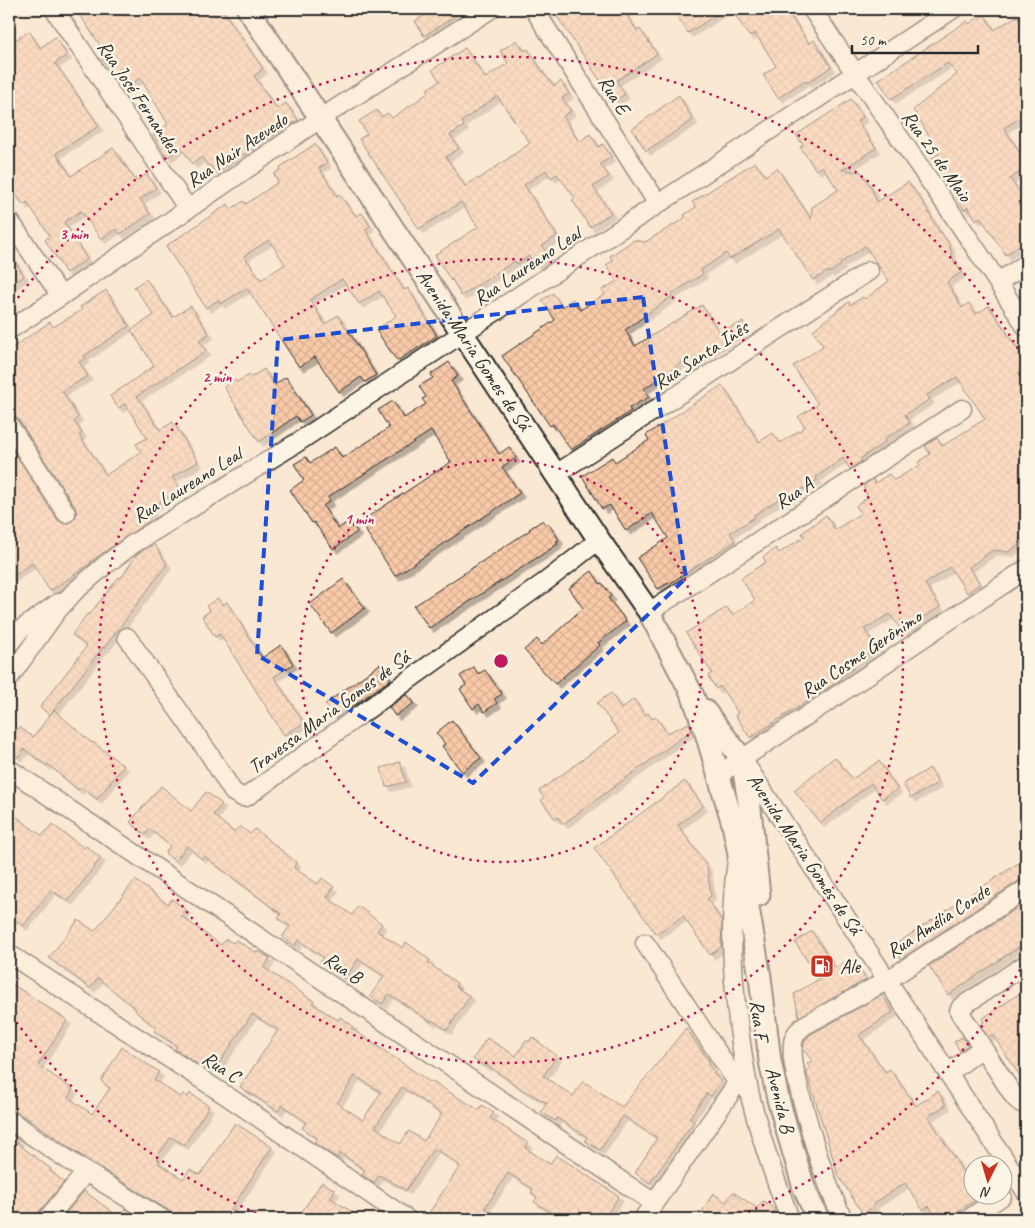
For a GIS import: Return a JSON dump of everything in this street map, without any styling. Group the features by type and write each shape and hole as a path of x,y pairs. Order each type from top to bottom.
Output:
{"street":[{"name":"Rua José Fernandes","path":"54,9 188,208"},
{"name":"Avenida Maria Gomes de Sá","path":"248,9 462,334 649,612 693,696 718,775"},
{"name":"Rua Nair Azevedo","path":"9,330 321,118 491,9"},
{"name":"Rua E","path":"534,9 658,204"},
{"name":"Rua 25 de Maio","path":"812,9 998,282 1026,327"},
{"name":"Rua Laureano Leal","path":"9,644 20,630 74,592 133,544 295,444 953,9"},
{"path":"9,220 61,296"},
{"path":"998,282 1026,264"},
{"name":"Rua Santa Inês","path":"556,474 869,272"},
{"name":"Rua A","path":"649,612 962,410"},
{"path":"9,425 66,513"},
{"name":"Travessa Maria Gomes de Sá","path":"127,636 210,755 233,792 246,797 549,579 599,540"},
{"name":"Rua Cosme Gerônimo","path":"718,775 1026,569"},
{"name":"Rua Laureano Leal","path":"9,678 57,612 74,592"},
{"name":"Avenida Maria Gomes de Sá","path":"693,696 742,759 1024,1184"},
{"name":"Avenida B","path":"742,759 750,809 765,955 760,977"},
{"name":"Rua B","path":"9,769 654,1202"},
{"name":"Avenida B","path":"718,775 738,849 760,977 770,1061 778,1100 804,1188 818,1219"},
{"name":"Rua F","path":"738,849 732,893 732,943 741,1077"},
{"name":"Rua Amélia Conde","path":"843,1219 831,1195 808,1126 794,1067 792,1042 796,1033 805,1025 888,980 1026,889"},
{"name":"Rua F","path":"645,943 741,1077 752,1105 772,1172 790,1219"},
{"name":"Rua C","path":"9,954 230,1098 407,1219"},
{"path":"1026,964 960,1009 982,1048 1019,1102 1026,1101"},
{"path":"949,1073 982,1048"},
{"path":"643,1219 741,1077"},
{"path":"9,1120 86,1172 162,1219"},
{"path":"47,1219 86,1172"},
{"path":"1012,1190 1024,1184"},
{"path":"969,1219 987,1206"}],"highlighted area":[{"path":"643,297 686,578 473,783 257,655 278,340"}],"building":[{"path":"76,9 222,9 263,69 254,76 277,109 286,103 298,120 215,173 202,157 192,164 181,147 167,157 153,135 168,124 140,78 131,84 120,68 112,73 100,56 105,53"},
{"path":"434,9 466,9 424,36 415,21"},
{"path":"552,9 623,9 637,31 640,29 657,54 616,81 625,94 614,101"},
{"path":"672,9 725,9 688,33"},
{"path":"731,9 786,9 809,44 814,40 831,67 807,83 805,80 778,98 763,75 776,66 755,33 749,36"},
{"path":"1026,13 1026,114 1004,128 1026,162 1026,168 1010,179 1026,200 1026,240 1006,255 980,217 976,220 968,207 964,210 932,158 940,153 913,110 957,74 948,63 891,99 878,80 967,21 969,24 984,14 994,30 1017,16 1018,18"},
{"path":"29,31 40,48 55,37 67,55 55,63 99,126 56,153 71,176 113,148 136,181 147,174 156,188 140,199 150,214 120,234 116,229 101,239 81,211 64,222 87,259 66,273 45,240 50,236 27,202 23,205 12,188 17,184 11,175 15,172 9,162 9,69 16,64 9,53 9,44"},
{"path":"517,40 524,51 528,49 554,86 561,81 569,94 562,98 571,111 563,116 579,142 590,134 599,147 603,144 611,157 600,164 609,176 593,187 611,213 590,227 572,200 575,198 557,174 551,178 546,170 524,185 557,236 542,246 549,257 536,266 529,256 517,264 515,261 461,296 452,279 451,281 435,255 478,227 461,202 419,229 359,139 367,134 359,121 377,110 381,117 388,113 392,118 414,103 429,92 427,89 440,81 432,70 465,48 485,78 508,63 500,51","holes":["497,96 530,143 479,179 465,186 446,157 459,148 450,135 464,126 462,121"]},
{"path":"679,95 693,120 646,151 632,129"},
{"path":"851,99 863,117 857,121 876,148 842,170 861,172 871,187 877,202 908,182 949,244 953,259 962,272 947,282 962,308 969,303 976,314 989,306 1026,362 1026,540 1009,552 993,550 969,567 980,584 967,593 950,567 925,584 940,607 902,631 890,614 864,629 877,648 852,665 854,668 840,678 840,680 750,738 735,715 738,713 720,686 716,689 708,676 712,673 686,633 727,607 732,615 755,600 741,578 766,562 763,557 776,548 779,553 804,537 802,533 826,515 835,530 861,513 856,506 868,497 864,490 864,485 873,479 875,483 889,474 894,480 920,465 918,462 930,454 925,446 937,438 942,446 985,419 957,377 927,395 930,399 905,415 910,423 884,439 885,442 860,459 862,461 850,469 843,458 816,477 817,480 787,499 785,495 730,533 735,541 669,584 658,589 637,558 668,538 652,513 626,531 610,505 602,509 582,476 612,457 615,462 649,440 646,435 722,385 759,442 773,433 780,443 805,427 798,417 818,404 793,366 823,346 813,330 849,302 850,305 863,297 865,299 889,281 865,246 829,273 828,271 813,280 779,229 730,259 726,253 701,270 703,274 671,294 672,296 625,330 635,346 702,305 719,332 743,322 746,328 697,360 687,359 662,376 644,389 649,397 629,408 631,411 571,450 553,424 550,426 502,356 555,320 542,300 553,293 562,307 573,299 580,310 605,294 602,290 617,281 606,265 613,261 610,256 634,240 645,242 685,218 684,215 696,207 692,202 755,162 765,176 777,168 811,219 812,207 838,190 822,166 816,170 800,147 803,145 796,135"},
{"path":"315,144 327,163 319,168 337,196 339,194 356,216 362,213 370,226 365,229 404,290 408,288 437,336 397,361 376,330 396,316 379,291 359,304 342,279 310,300 325,324 338,315 376,375 365,382 361,377 339,392 315,357 299,367 247,288 220,304 218,300 206,308 166,246 228,204 231,209 244,201 246,204 278,182 274,174 281,169 280,167","holes":["269,240 285,264 261,280 244,256"]},
{"path":"9,252 24,276 9,286"},
{"path":"146,279 173,317 191,306 209,334 199,340 206,351 137,396 160,430 173,422 198,462 172,477 180,489 150,509 152,512 144,517 148,522 50,591 32,563 9,579 9,444 57,519 67,524 75,518 77,513 18,419 9,414 9,350 50,322 53,327 82,310 80,307 106,290 129,326 84,356 86,358 79,362 88,376 62,391 78,417 74,421 82,433 79,435 106,475 141,452 136,444 147,438 125,404 118,408 110,396 154,366 131,330 154,315 134,287"},
{"path":"449,362 458,376 451,381 499,454 509,447 516,458 502,467 520,493 395,576 360,522 451,462 431,431 328,497 330,501 323,506 338,529 350,520 357,532 333,549 314,522 312,523 290,490 304,480 294,464 306,457 310,463 335,447 342,458 389,428 378,410 393,401 404,418 426,404 422,399 426,397 419,386 433,378 431,374"},
{"path":"264,369 274,385 286,377 311,415 300,422 296,416 259,442 224,387 235,380 237,382 249,375 251,377"},
{"path":"543,520 547,526 549,524 559,540 556,541 558,544 429,628 414,606"},
{"path":"154,544 167,564 104,648 50,715 40,707 87,646 72,635 87,614 89,615 119,577 121,578 137,554"},
{"path":"592,571 611,596 608,598 626,621 598,643 600,645 555,684 524,650 537,639 542,645 583,608 569,588"},
{"path":"343,579 365,608 331,633 310,604"},
{"path":"218,598 222,605 227,602 262,658 281,645 293,664 274,677 304,723 284,735 220,634 215,637 202,616 210,611 206,606"},
{"path":"380,664 391,679 336,718 325,704"},
{"path":"474,667 478,674 485,670 502,694 494,699 497,703 484,712 479,704 473,709 460,689 466,685 460,676"},
{"path":"611,693 621,709 634,699 645,715 648,713 652,719 656,717 667,733 689,723 692,730 563,824 558,817 555,819 541,800 544,798 539,791 619,733 597,703"},
{"path":"407,694 414,703 395,716 389,707"},
{"path":"54,710 92,743 124,766 97,799 81,787 78,790 48,764 47,766 24,749 18,757 9,751 9,741 19,727 33,737"},
{"path":"452,720 481,758 462,772 442,746 445,744 436,733"},
{"path":"835,757 852,779 879,761 897,789 882,799 871,783 820,823 794,790"},
{"path":"400,762 406,782 386,787 381,768"},
{"path":"930,768 938,783 911,798 903,784"},
{"path":"685,781 703,806 678,825 707,866 711,896 707,899 722,921 721,947 710,955 683,916 656,934 594,848"},
{"path":"161,786 191,811 206,792 222,804 213,815 234,832 240,826 250,834 255,829 296,862 294,868 318,884 322,878 334,887 327,897 352,915 358,906 382,924 377,931 403,948 406,942 430,960 428,963 457,983 456,987 470,996 447,1030 432,1020 431,1022 389,994 382,1004 370,996 384,976 358,959 345,979 320,962 323,957 298,940 295,946 282,937 290,926 278,919 281,914 204,856 202,859 187,846 175,861 165,853 170,846 150,829 145,835 130,822"},
{"path":"9,811 42,836 52,824 101,858 68,901 51,890 23,926 9,915"},
{"path":"1026,858 1026,879 1020,880 901,959 893,946"},
{"path":"135,880 168,904 172,899 186,909 181,916 221,945 226,939 233,943 236,940 257,953 258,951 270,958 264,968 314,1001 313,1004 338,1020 340,1017 353,1026 351,1028 430,1082 479,1110 482,1105 494,1113 490,1118 528,1143 525,1148 550,1164 556,1155 619,1196 604,1219 557,1219 548,1213 549,1211 534,1202 537,1197 531,1193 533,1189 508,1173 485,1208 502,1219 425,1219 460,1166 434,1148 406,1190 379,1175 374,1183 362,1175 365,1170 340,1153 337,1158 314,1143 317,1138 302,1128 306,1122 282,1105 278,1111 240,1087 278,1030 252,1014 215,1069 203,1061 200,1066 175,1049 177,1046 154,1031 156,1028 135,1011 136,1009 98,978 90,988 49,958 78,920 95,931","holes":["355,1076 381,1092 363,1120 337,1103","402,1087 442,1114 424,1141 409,1131 400,1144 375,1127"]},
{"path":"1026,902 1026,942 948,995 929,966"},
{"path":"812,931 835,968 845,962 852,973 859,968 866,980 799,1017 794,994 819,979 795,942"},
{"path":"9,982 67,1020 38,1065 73,1089 68,1097 92,1114 110,1088 101,1081 122,1047 159,1072 154,1080 180,1097 183,1094 188,1097 190,1093 209,1106 184,1145 171,1137 156,1158 160,1161 158,1163 183,1179 190,1169 200,1175 235,1123 272,1147 231,1209 246,1219 177,1219 168,1210 92,1163 32,1121 15,1111 9,1110"},
{"path":"1026,989 1026,1085 992,1034 988,1037 980,1025 984,1022 982,1019"},
{"path":"882,995 893,1012 859,1035 885,1072 890,1069 916,1106 938,1091 946,1105 928,1116 962,1170 962,1206 966,1206 945,1219 938,1219 929,1206 923,1210 905,1183 873,1204 874,1206 863,1214 838,1175 806,1070 810,1068 807,1064 812,1061 803,1049 804,1042 811,1034"},
{"path":"686,1028 710,1063 708,1065 721,1081 711,1096 707,1093 689,1118 694,1121 650,1183 635,1173 657,1138 623,1116 600,1150 585,1141 587,1137 557,1118 555,1121 541,1112 547,1103 523,1090 487,1065 486,1067 473,1059 487,1038 516,1056 526,1040 529,1042 532,1037 557,1056 543,1076 573,1096 583,1081 622,1107"},
{"path":"962,1037 968,1045 960,1051 954,1042"},
{"path":"9,1133 19,1140 17,1143 51,1169 50,1171 64,1182 39,1212 37,1219 9,1219"},
{"path":"322,1182 335,1190 330,1198 363,1219 297,1219"},
{"path":"84,1191 119,1217 126,1209 139,1217 137,1219 61,1219"},
{"path":"733,1192 757,1208 763,1201 775,1209 770,1217 774,1219 698,1219 713,1193 726,1202"}],"place":[{"name":"Ale","path":"822,966"}]}
